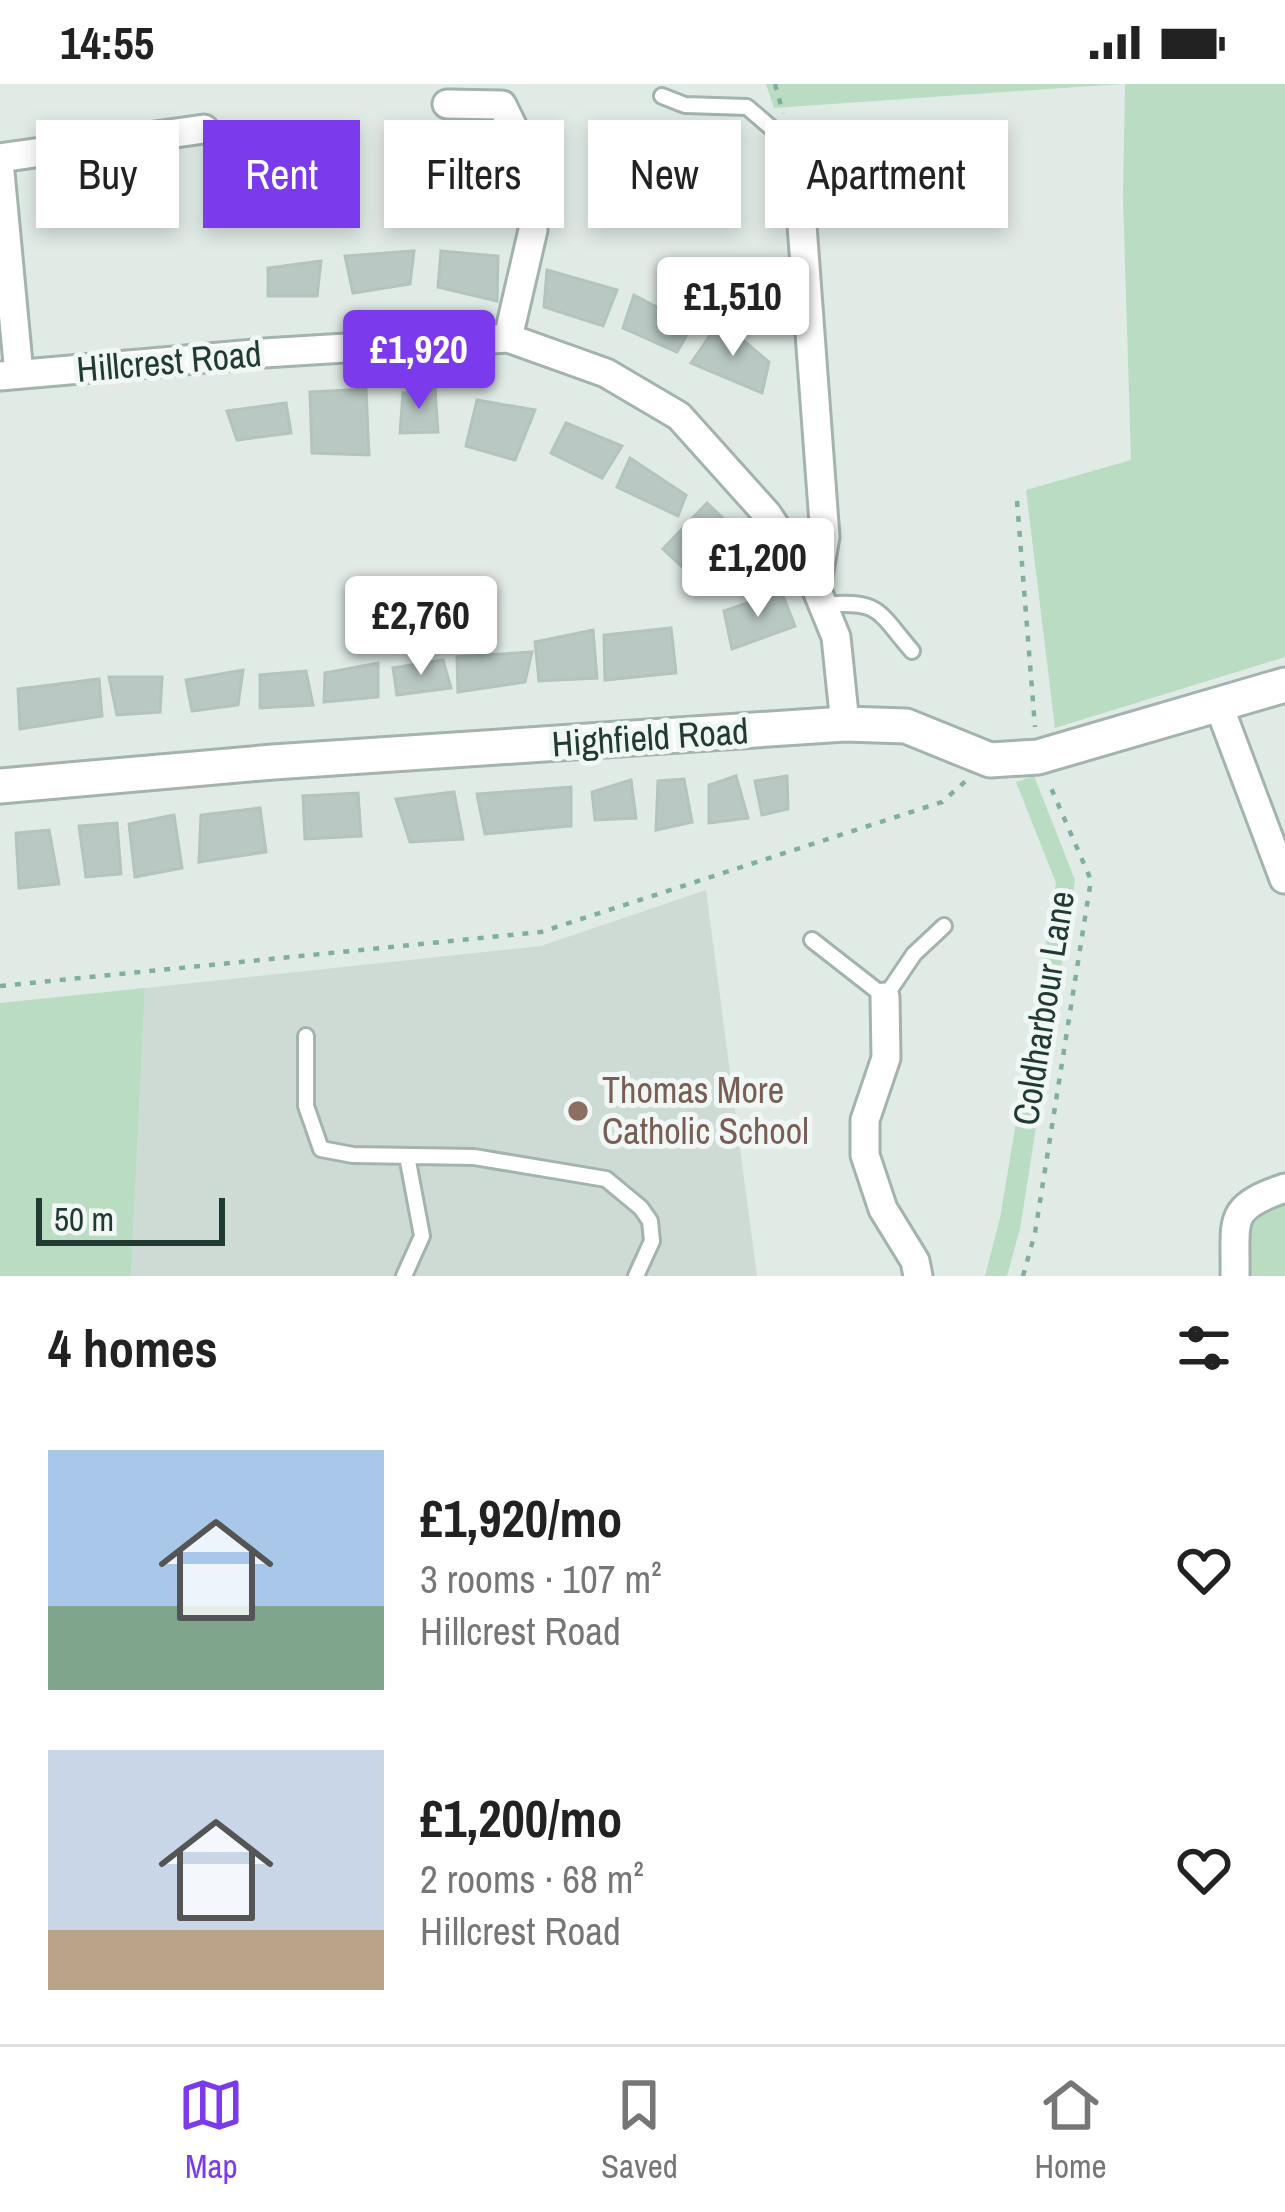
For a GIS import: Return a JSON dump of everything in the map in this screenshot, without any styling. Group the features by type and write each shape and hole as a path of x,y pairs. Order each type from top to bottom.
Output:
{"street":[{"path":"447,104 502,105 525,152 533,230 508,338"},
{"path":"0,158 203,129"},
{"path":"0,172 9,375"},
{"path":"802,228 825,537 820,596"},
{"name":"Hillcrest Road","path":"9,375 508,338 606,373 679,416 767,514 820,596 836,637 845,724"},
{"name":"Highfield Road","path":"0,786 845,724 906,726 990,760 1038,758 1285,685"},
{"path":"1219,706 1284,879"},
{"path":"885,997 886,1058 865,1120 865,1156 883,1209 915,1261 918,1276"},
{"path":"1234,1276 1236,1219 1252,1199 1285,1188"}],"lane":[{"path":"662,96 685,105 746,106 765,122"},
{"path":"820,596 875,608 912,651"},
{"path":"812,940 885,997 914,954 944,926"},
{"path":"306,1036 306,1106 321,1149 353,1155 474,1157 606,1179 650,1221 652,1241 636,1276"},
{"path":"404,1276 422,1237 407,1156"}],"path":[{"name":"Coldharbour Lane","path":"1017,501 1038,758 1091,880 1035,1233 1023,1276"},
{"path":"0,986 541,932 942,802 990,760"}],"shaded area":[{"path":"706,890 757,1276 131,1276 145,988 541,946"}],"green space":[{"path":"766,84 1121,84 774,108"},
{"path":"1125,84 1285,84 1285,657 1055,728 1026,490 1131,460 1123,197"},
{"path":"1034,776 1075,880 1020,1229 1007,1276 985,1276 1000,1218 1056,883 1016,782"},
{"path":"145,988 131,1276 0,1276 0,1003"},
{"path":"1285,1200 1285,1276 1243,1276 1248,1215"}],"building":[{"path":"414,251 410,284 353,293 345,256"},
{"path":"441,251 498,256 497,301 438,287"},
{"path":"321,261 317,296 268,296 268,268"},
{"path":"547,270 617,290 603,326 544,307"},
{"path":"634,295 692,326 677,352 623,328"},
{"path":"720,321 769,362 762,393 691,363"},
{"path":"366,389 369,455 312,453 310,392"},
{"path":"435,389 438,432 400,433 403,393"},
{"path":"477,400 535,410 515,460 466,446"},
{"path":"286,403 291,433 237,440 227,411"},
{"path":"566,423 622,446 602,478 551,453"},
{"path":"630,458 686,495 678,516 617,487"},
{"path":"707,503 759,553 704,587 663,549"},
{"path":"781,591 795,626 732,649 724,611"},
{"path":"671,628 676,673 605,680 604,635"},
{"path":"593,630 597,678 539,681 535,642"},
{"path":"532,652 525,682 458,692 457,657"},
{"path":"443,660 451,688 397,695 393,668"},
{"path":"378,663 378,697 324,702 325,673"},
{"path":"243,670 238,705 192,711 186,680"},
{"path":"306,671 313,705 260,708 260,675"},
{"path":"109,677 162,677 160,712 117,715"},
{"path":"99,679 102,716 20,729 18,689"},
{"path":"736,776 748,818 709,823 709,785"},
{"path":"787,776 788,809 762,815 755,781"},
{"path":"684,779 692,822 656,830 658,781"},
{"path":"631,780 636,818 595,820 592,792"},
{"path":"571,787 571,826 485,834 477,794"},
{"path":"454,792 463,839 410,842 396,799"},
{"path":"358,793 361,836 305,839 303,796"},
{"path":"260,808 266,852 199,862 201,815"},
{"path":"174,815 182,868 135,877 129,824"},
{"path":"117,823 121,874 86,877 79,826"},
{"path":"49,830 59,884 19,888 16,833"}],"place":[{"name":"Thomas More Catholic School","path":"578,1111"}]}
